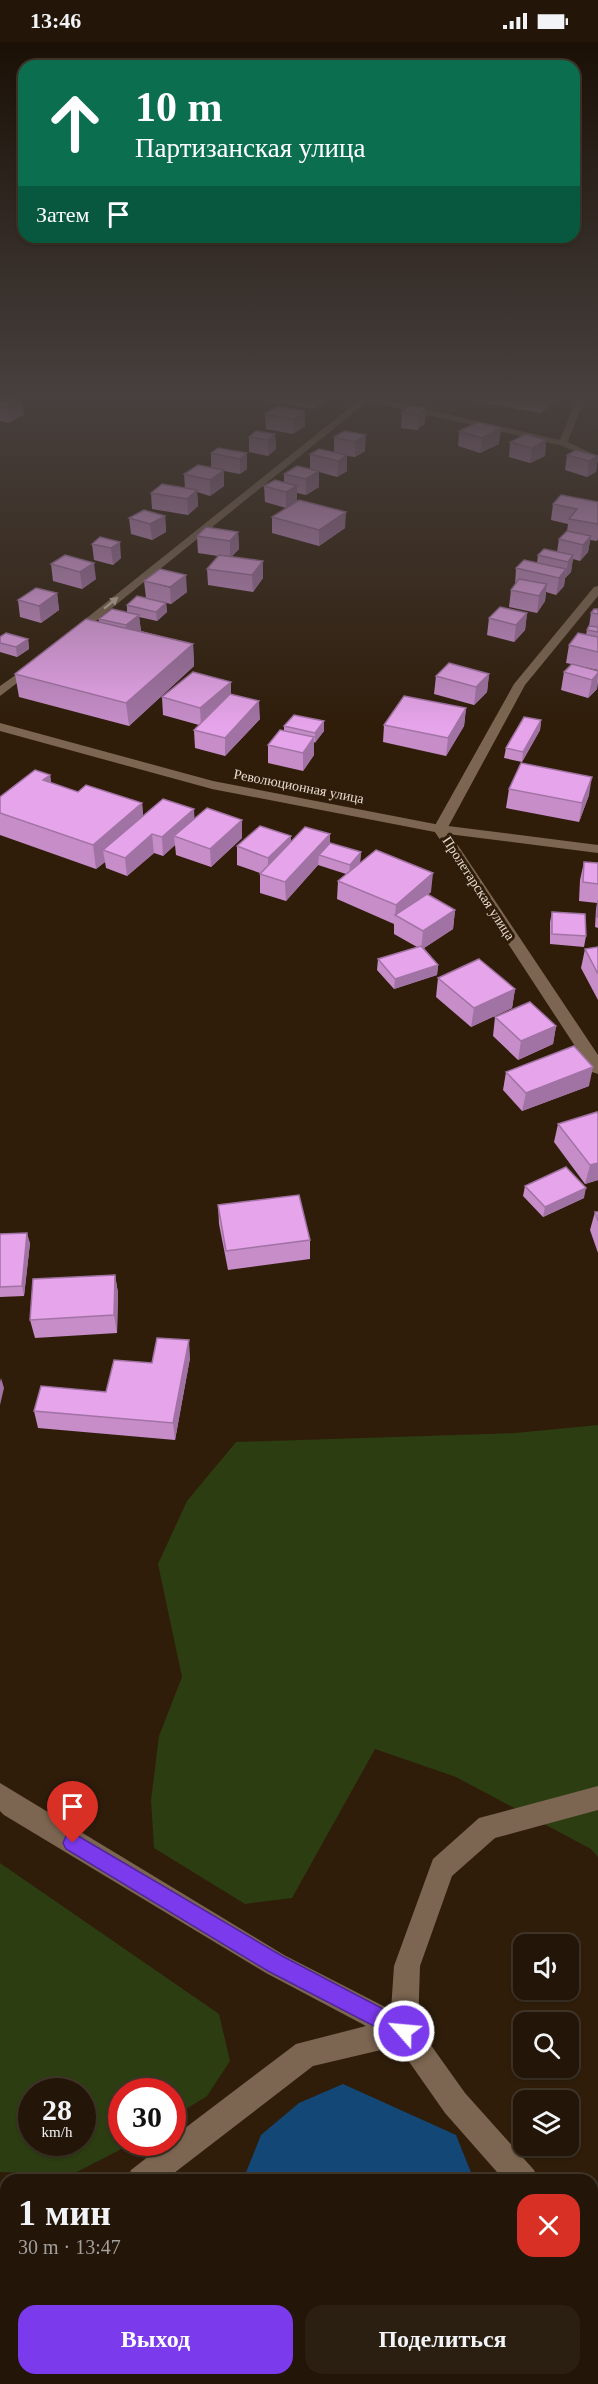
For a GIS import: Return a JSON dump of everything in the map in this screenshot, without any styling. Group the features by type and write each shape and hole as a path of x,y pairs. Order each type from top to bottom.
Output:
{"street":[{"path":"64,641 230,507"},
{"name":"Пролетарская улица","path":"598,589 520,684 440,830 598,1068"},
{"path":"0,692 46,656"},
{"name":"Революционная улица","path":"0,727 212,784 440,830 598,849"},
{"path":"0,1795 13,1806 275,1964 404,2031 455,2103 519,2174"},
{"path":"404,2031 407,1966 442,1868 488,1827 598,1798"},
{"path":"149,2174 306,2054 404,2031"}],"green space":[{"path":"598,1425 598,1857 591,1849 456,1777 375,1749 292,1898 245,1904 154,1848 151,1800 159,1736 182,1677 158,1564 187,1501 236,1442 515,1433"},
{"path":"0,1863 219,2014 230,2061 207,2096 186,2109 186,2078 108,2078 108,2156 73,2174 0,2172"}],"building":[{"path":"287,507 328,507 346,512 319,530 272,517"},
{"path":"569,507 598,507 598,524 569,519 577,509"},
{"path":"144,510 165,516 150,524 129,518"},
{"path":"206,527 238,532 230,541 197,536"},
{"path":"567,531 591,536 583,545 559,539"},
{"path":"100,537 120,542 111,548 92,544"},
{"path":"544,549 573,555 568,562 538,555"},
{"path":"65,555 94,563 80,572 51,564"},
{"path":"219,555 263,561 252,575 207,569"},
{"path":"524,560 566,569 559,578 516,568"},
{"path":"160,569 186,575 170,587 144,581"},
{"path":"519,579 547,584 539,596 511,590"},
{"path":"36,588 57,593 39,606 18,600"},
{"path":"137,596 166,603 156,612 127,605"},
{"path":"500,607 527,613 516,625 489,618"},
{"path":"112,609 139,615 126,625 99,619"},
{"path":"594,609 598,609 598,614 591,613"},
{"path":"86,619 193,644 126,703 15,674"},
{"path":"589,626 598,627 598,632 587,630"},
{"path":"6,633 28,639 16,647 0,643 0,637"},
{"path":"578,633 598,637 598,652 569,645"},
{"path":"449,663 489,674 476,687 436,676"},
{"path":"572,664 598,671 598,673 592,680 564,672"},
{"path":"193,672 231,682 200,708 162,697"},
{"path":"230,694 259,701 225,738 194,730"},
{"path":"404,696 466,708 448,738 384,725"},
{"path":"294,715 324,721 315,733 284,726"},
{"path":"524,717 541,720 523,752 506,748"},
{"path":"280,730 314,737 303,753 268,745"},
{"path":"521,763 592,777 582,803 509,789"},
{"path":"35,770 50,775 43,780 78,792 86,785 142,803 93,845 0,813 0,797"},
{"path":"163,799 194,809 162,837 152,834 125,858 103,850"},
{"path":"207,808 242,820 210,849 174,836"},
{"path":"260,826 291,836 268,858 237,846"},
{"path":"305,827 330,834 285,882 260,874"},
{"path":"330,843 361,852 350,865 319,855"},
{"path":"376,850 433,873 396,905 338,881"},
{"path":"584,862 598,863 598,884 583,882"},
{"path":"427,894 455,910 423,931 395,915"},
{"path":"552,912 585,914 586,936 552,934"},
{"path":"421,946 438,965 395,979 378,959"},
{"path":"598,947 598,974 585,949"},
{"path":"479,959 515,989 474,1008 438,978"},
{"path":"530,1002 556,1026 521,1041 495,1017"},
{"path":"574,1046 593,1067 526,1093 506,1072"},
{"path":"597,1112 598,1163 590,1165 558,1124"},
{"path":"566,1167 586,1188 545,1207 525,1186"},
{"path":"299,1195 310,1240 226,1251 218,1205"},
{"path":"27,1233 22,1286 0,1287 0,1234"},
{"path":"115,1275 114,1315 30,1320 33,1279"},
{"path":"157,1338 189,1340 173,1423 34,1411 41,1386 106,1392 114,1360 152,1363"}],"waterway":[{"path":"313,2174 343,2147 399,2174"}],"route":[{"path":"73,1843 275,1964 404,2031"}]}
